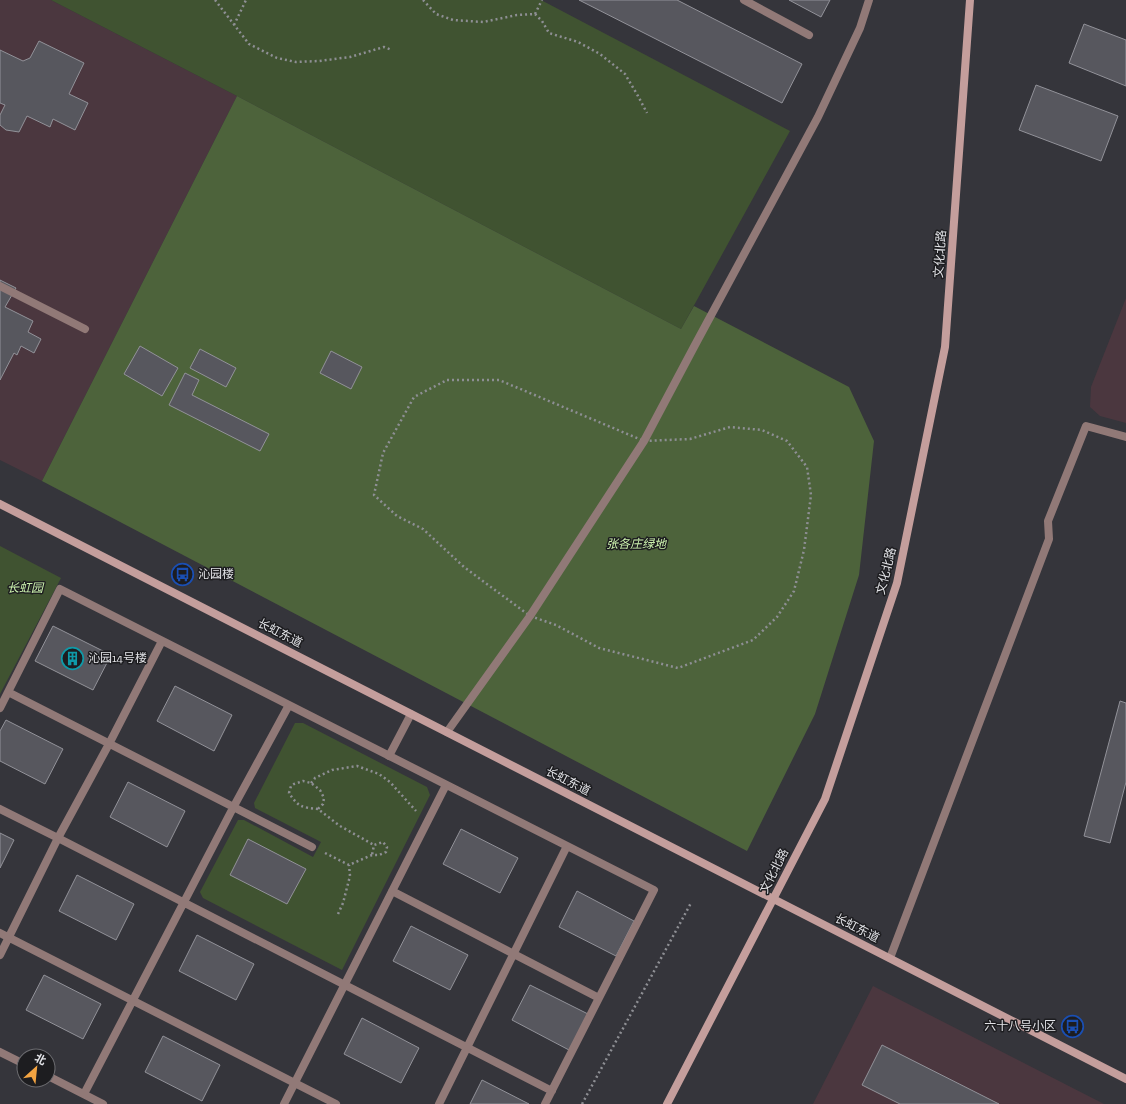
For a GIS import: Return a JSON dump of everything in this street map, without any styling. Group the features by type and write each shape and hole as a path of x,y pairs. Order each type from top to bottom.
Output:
{"street":[{"path":"744,0 809,35"},
{"path":"448,732 530,616 644,441 818,117 860,28 869,0"},
{"name":"文化北路","path":"667,1104 825,799 897,583 945,347 970,0"},
{"path":"0,286 84,329"},
{"path":"890,958 1049,539 1048,521 1086,426 1126,437"},
{"name":"长虹东道","path":"0,504 1126,1079"},
{"path":"0,708 60,589 654,890 546,1104"},
{"path":"0,955 58,838 109,744 162,641"},
{"path":"8,692 312,847"},
{"path":"84,1094 234,806 289,705"},
{"path":"389,756 411,714"},
{"path":"284,1104 446,785"},
{"path":"0,809 552,1090"},
{"path":"439,1104 568,846"},
{"path":"392,891 599,998"},
{"path":"0,933 336,1104"},
{"path":"0,1052 16,1060"},
{"path":"56,1080 103,1104"}],"path":[{"path":"215,0 249,44 277,58 296,62 319,61 350,57 384,47 392,50"},
{"path":"234,25 246,0"},
{"path":"423,0 436,14 453,20 483,22 517,15 535,14 550,33 578,42 600,54 625,74 647,113"},
{"path":"535,14 542,0"},
{"path":"447,380 499,380 644,441 690,438 730,427 762,430 787,441 807,467 811,495 804,550 794,590 777,617 753,640 678,668 599,648 556,625 530,616 464,567 423,529 397,516 374,494 382,453 414,397 447,380"},
{"path":"311,783 315,778 332,770 357,766 379,774 390,782 417,811"},
{"path":"312,847 349,865 372,855 379,855 386,852 387,847 383,842 374,845 340,826 318,809 296,804 290,793 291,786 303,781 311,783 320,790 324,798 323,804 318,809"},
{"path":"372,855 374,845"},
{"path":"338,914 350,876 349,865"},
{"path":"582,1104 691,903"}],"shaded area":[{"path":"0,0 51,0 237,96 42,481 0,460"},
{"path":"1126,298 1126,423 1100,416 1090,407 1091,387"},
{"path":"873,986 1104,1104 813,1104"}],"green space":[{"path":"51,0 541,0 790,131 681,329"},
{"name":"张各庄绿地","path":"237,96 681,329 694,306 849,387 874,441 859,575 815,714 747,851 42,481"},
{"name":"长虹园","path":"0,546 61,578 0,694"},
{"path":"295,723 303,723 427,787 430,795 342,970 203,898 200,892 238,820 244,820 313,857 321,842 255,808 254,803"}],"building":[{"path":"579,0 677,0 802,64 782,103"},
{"path":"789,0 830,0 821,17"},
{"path":"1084,24 1126,40 1126,86 1069,63"},
{"path":"39,41 84,63 69,94 88,103 75,130 53,119 50,127 27,116 19,132 6,130 0,125 0,115 5,105 0,103 0,50 23,61 30,58"},
{"path":"1036,85 1118,116 1101,161 1019,130"},
{"path":"0,280 16,288 5,307 33,321 28,332 41,339 34,353 21,346 17,355 14,353 0,380"},
{"path":"140,346 178,368 162,396 124,374"},
{"path":"200,349 236,368 226,387 190,368"},
{"path":"331,351 362,367 351,389 320,373"},
{"path":"185,373 199,380 192,395 269,434 260,451 169,405"},
{"name":"沁园14号楼","path":"53,626 111,655 93,690 35,661"},
{"path":"175,686 232,715 214,751 157,721"},
{"path":"1120,701 1126,703 1126,782 1110,843 1084,836"},
{"path":"6,720 63,749 45,784 0,761 0,731"},
{"path":"128,782 185,811 167,847 110,817"},
{"path":"461,829 518,858 500,893 443,864"},
{"path":"0,833 14,840 0,868"},
{"path":"248,839 306,869 287,904 230,875"},
{"path":"77,875 134,904 116,940 59,911"},
{"path":"577,891 634,921 616,956 559,927"},
{"path":"411,926 468,955 450,990 393,961"},
{"path":"197,935 254,964 236,1000 179,971"},
{"path":"44,975 101,1004 83,1039 26,1010"},
{"path":"530,985 588,1014 569,1050 512,1020"},
{"path":"362,1018 419,1048 401,1083 344,1054"},
{"path":"163,1036 220,1065 202,1101 145,1072"},
{"path":"882,1045 999,1104 900,1104 862,1085"},
{"path":"482,1080 529,1104 470,1104"}],"place":[{"name":"沁园楼","path":"182,574"},
{"name":"沁园14号楼","path":"73,658"},
{"name":"六十八号小区","path":"1072,1026"}]}
